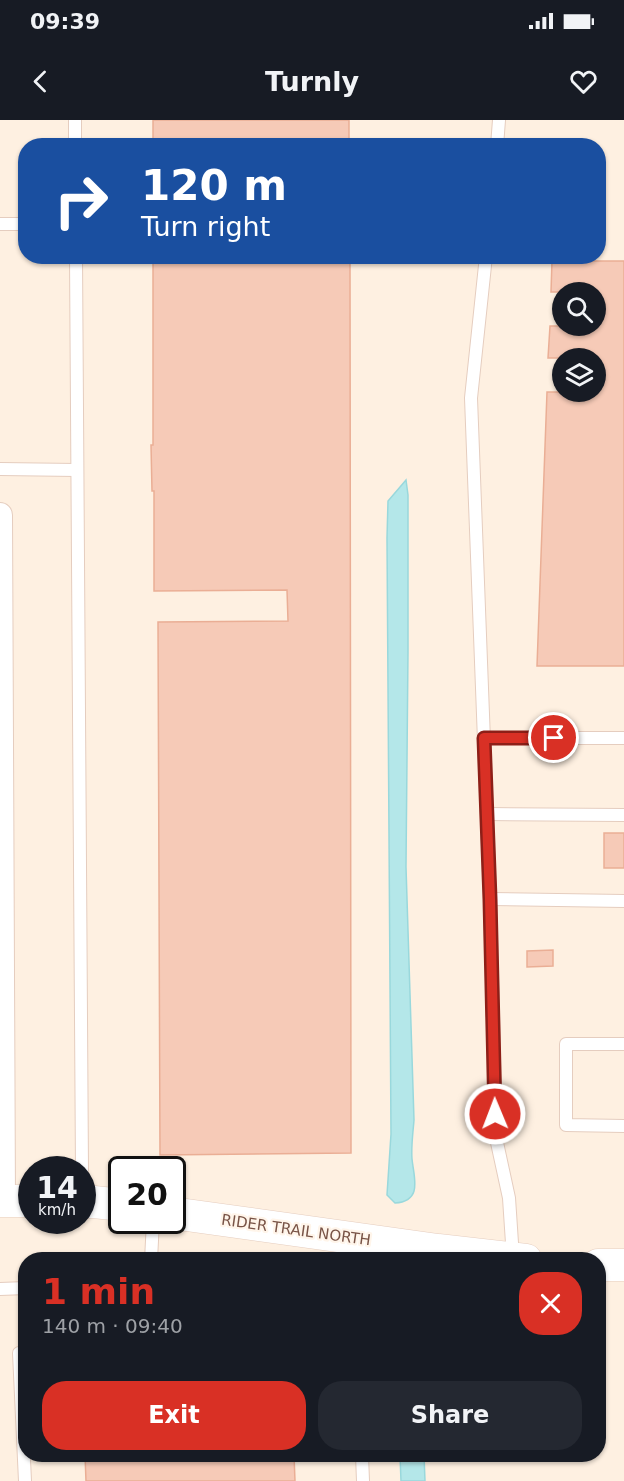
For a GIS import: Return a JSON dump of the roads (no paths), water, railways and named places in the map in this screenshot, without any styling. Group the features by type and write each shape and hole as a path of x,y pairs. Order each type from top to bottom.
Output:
{"street":[{"path":"0,515 1,1021 12,1200"},
{"name":"RIDER TRAIL NORTH","path":"186,1215 354,1244 456,1252"},
{"path":"606,1265 624,1265"}],"lane":[{"path":"75,120 75,138"},
{"path":"498,138 499,120"},
{"path":"0,224 18,224"},
{"path":"76,264 82,1156"},
{"path":"485,264 471,398 490,899 496,1138 519,1252"},
{"path":"0,469 77,470"},
{"path":"484,738 624,738"},
{"path":"487,814 624,815"},
{"path":"490,899 624,900"},
{"path":"624,1044 566,1044 566,1125 624,1126"},
{"path":"151,1252 152,1234"},
{"path":"0,1289 18,1288"},
{"path":"24,1462 25,1481"},
{"path":"362,1462 363,1481"}],"water":[{"path":"406,480 408,495 408,651 406,867 414,1120 412,1154 415,1187 410,1198 395,1203 387,1195 391,1134 387,538 388,501"},
{"path":"400,1462 424,1462 425,1481 401,1481"}]}
